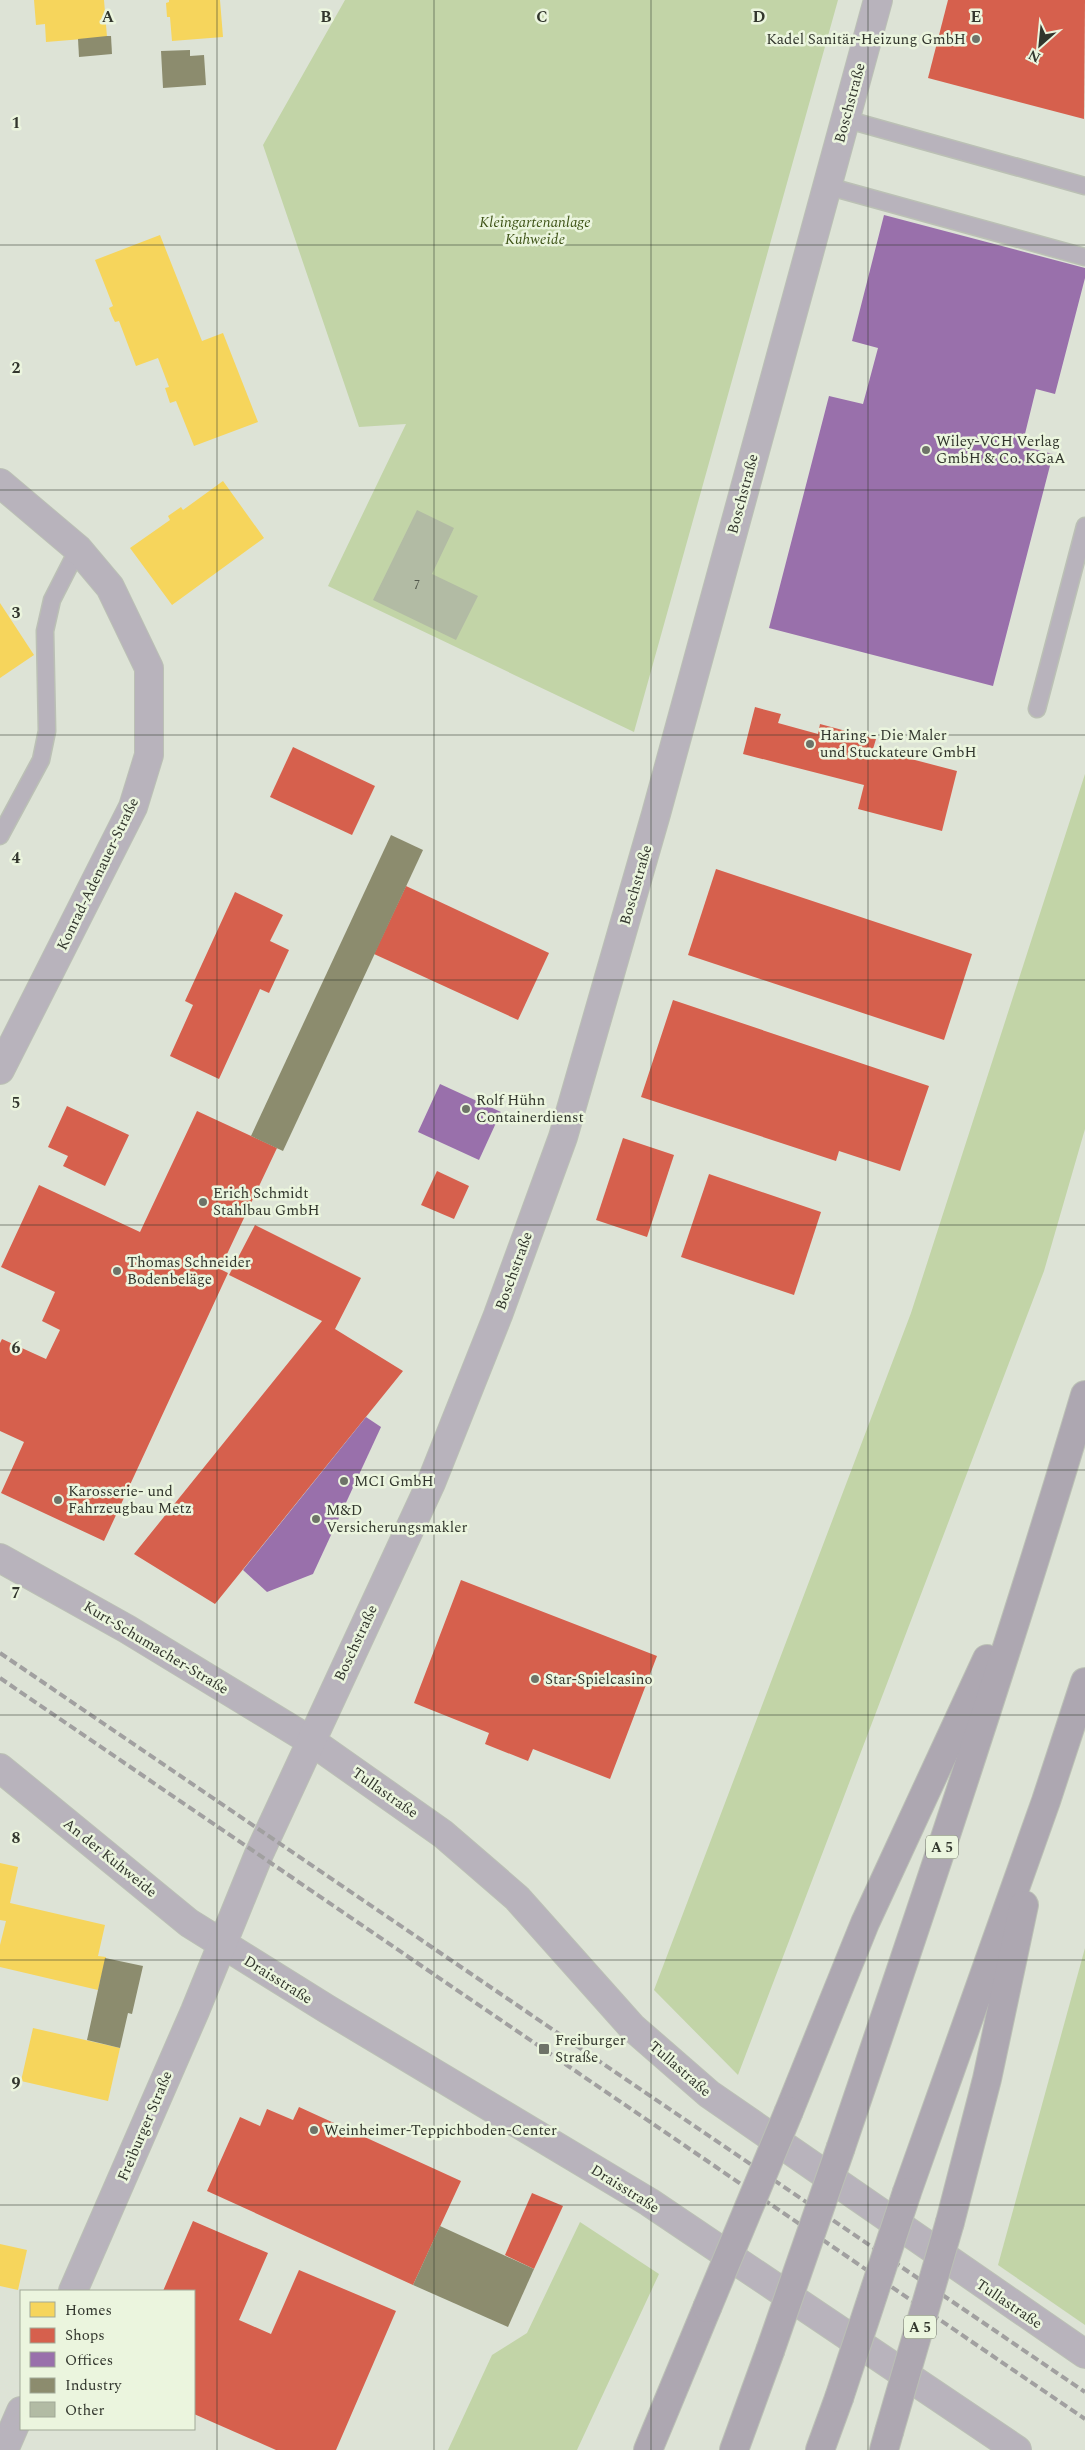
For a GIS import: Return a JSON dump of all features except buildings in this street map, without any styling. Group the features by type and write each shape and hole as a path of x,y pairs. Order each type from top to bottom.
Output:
{"highway":[{"name":"A 5","path":"734,2450 841,2147 918,1920 1040,1547 1085,1395"},
{"path":"648,2450 865,1923 1040,1547"},
{"name":"A 5","path":"820,2450 839,2398 906,2192 1046,1801 1085,1682"},
{"name":"A 5","path":"886,2441 950,2222 987,2079 1046,1801"}],"street":[{"name":"Boschstraße","path":"311,1740 431,1483 498,1315 562,1137 656,814 878,0"},
{"name":"Konrad-Adenauer-Straße","path":"0,483 78,549 110,587 149,668 149,755 133,807 0,1070"},
{"name":"Kurt-Schumacher-Straße","path":"0,1558 127,1628 311,1740"},
{"name":"Freiburger Straße","path":"73,2290 222,1945 259,1854 311,1740"},
{"name":"Tullastraße","path":"311,1740 443,1834 517,1898 632,2027 709,2094 1085,2354"},
{"name":"An der Kuhweide","path":"0,1768 189,1923 222,1945"},
{"name":"Draisstraße","path":"222,1945 649,2202 1017,2450"},
{"path":"4,2450 20,2413"}],"lane":[{"path":"845,119 1085,186"},
{"path":"827,186 1085,257"},
{"path":"1037,709 1085,526"},
{"path":"0,836 41,760 47,732 45,631 52,600 78,549"}],"green space":[{"name":"Kleingartenanlage Kuhweide","path":"345,0 838,0 634,732 328,586 406,424 359,427 263,145"},
{"path":"1085,774 1085,1129 1044,1271 738,2075 654,1990 911,1313"},
{"path":"1085,1948 1085,2325 998,2265"},
{"path":"580,2222 659,2274 577,2450 448,2450 492,2355 527,2333"}],"railway":[{"path":"0,1653 1085,2392"},
{"path":"0,1678 1085,2419"}],"place":[{"name":"Kadel Sanitär-Heizung GmbH","path":"976,39"},
{"name":"Wiley-VCH Verlag GmbH & Co. KGaA","path":"926,450"},
{"name":"Haring - Die Maler und Stuckateure GmbH","path":"810,744"},
{"name":"Rolf Hühn Containerdienst","path":"466,1109"},
{"name":"Erich Schmidt Stahlbau GmbH","path":"203,1202"},
{"name":"Thomas Schneider Bodenbeläge","path":"117,1271"},
{"name":"MCI GmbH","path":"344,1481"},
{"name":"Karosserie- und Fahrzeugbau Metz","path":"58,1500"},
{"name":"M&D Versicherungsmakler","path":"316,1519"},
{"name":"Star-Spielcasino","path":"535,1679"},
{"name":"Freiburger Straße","path":"544,2049"},
{"name":"Weinheimer-Teppichboden-Center","path":"314,2130"}]}
